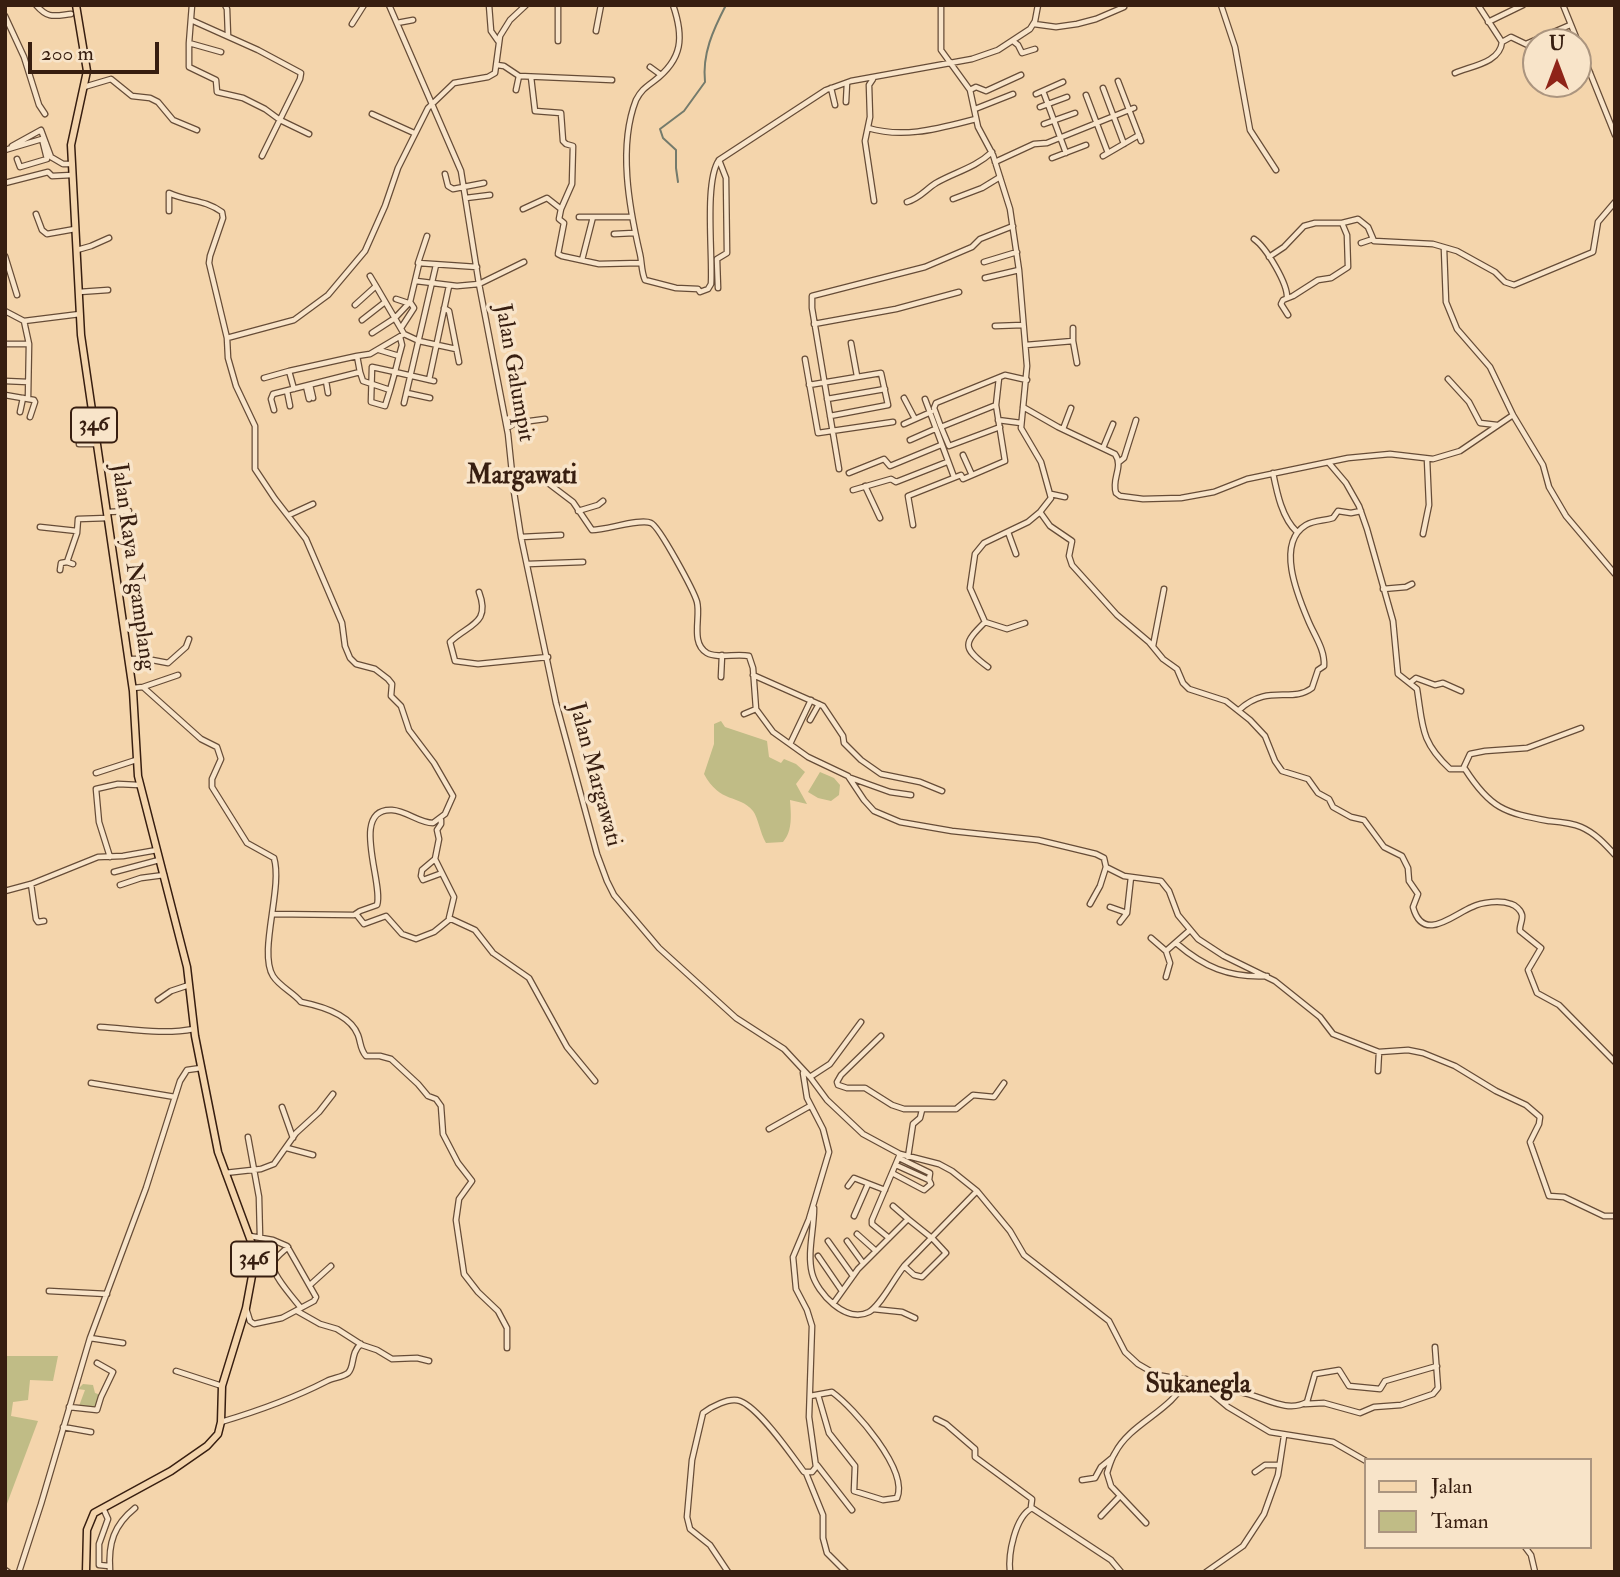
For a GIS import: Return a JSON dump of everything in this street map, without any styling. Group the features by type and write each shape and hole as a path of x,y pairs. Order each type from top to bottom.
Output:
{"main road":[{"name":"Jalan Raya Ngamplang","path":"76,5 87,77 71,160 80,313 128,659 139,785 165,879"},
{"name":"346","path":"165,879 189,985 194,1029 215,1139 224,1173 253,1248 254,1273 247,1308 222,1386 221,1422"},
{"path":"86,1572 88,1525 94,1513 143,1488 190,1458 216,1437 221,1422"}],"street":[{"path":"36,5 44,14 71,14"},
{"path":"192,5 188,66 216,80 217,92 243,98 309,134"},
{"path":"225,5 228,36"},
{"path":"352,24 364,5"},
{"path":"389,5 433,106"},
{"path":"489,5 491,32 499,42"},
{"path":"227,338 294,320 328,295 365,251 386,206 398,168 414,133 453,83 488,77 495,73 501,65 499,42 506,26 526,5"},
{"path":"558,5 558,41"},
{"path":"596,31 601,5"},
{"path":"673,5 681,33 678,52 641,91 628,128 629,217 646,281 701,291 712,284 711,186 715,165 831,90 873,79 951,65 1015,42 1034,24 1038,5"},
{"path":"941,5 941,50 970,90 976,119 992,152 1013,226 1020,270 1026,345 1027,380 1020,422 1023,434 1041,462 1051,500 1028,522 984,543 973,560 971,592 985,622 1007,629 1025,623"},
{"path":"1221,5 1234,42 1251,133 1276,170"},
{"path":"1478,5 1503,42"},
{"path":"1488,22 1523,5"},
{"path":"1563,5 1572,28"},
{"path":"1034,24 1056,27 1077,24 1124,7"},
{"path":"5,16 45,114"},
{"path":"191,20 300,72 300,79 262,156"},
{"path":"397,23 413,20"},
{"path":"1561,28 1570,24"},
{"path":"1455,73 1496,55 1503,42 1511,37 1522,42"},
{"path":"1015,42 1022,53 1035,49"},
{"path":"190,43 221,52"},
{"path":"501,65 519,76 612,80"},
{"path":"650,67 660,73"},
{"path":"970,90 976,87 986,90 1021,75"},
{"path":"516,90 519,76"},
{"path":"531,77 535,111 561,113 564,143 573,146 572,184 561,209 559,219 564,223 558,253 604,265 640,263"},
{"path":"1592,77 1615,135"},
{"path":"85,87 111,79 132,96 158,102 173,120 197,130"},
{"path":"873,79 870,85 871,109 865,141 874,201"},
{"path":"1086,95 1105,154 1140,138 1132,108 1118,81"},
{"path":"1036,94 1063,82"},
{"path":"846,102 847,85"},
{"path":"1103,88 1124,144"},
{"path":"831,90 835,105"},
{"path":"1043,92 1066,153"},
{"path":"975,109 1013,94"},
{"path":"1040,107 1068,97"},
{"name":"Jalan Galumpit","path":"433,106 456,154 464,187 522,537 546,645"},
{"path":"995,162 1034,144 1047,143 1132,108"},
{"path":"1044,124 1076,113"},
{"path":"372,114 414,133"},
{"path":"868,128 883,132 913,133 976,119"},
{"path":"5,150 41,130 49,158"},
{"path":"5,150 43,138"},
{"path":"1052,158 1086,145"},
{"path":"907,202 919,198 940,181 972,167 992,152"},
{"path":"17,159 20,167 49,158 63,164 71,160"},
{"path":"718,288 717,261 726,255 726,176 721,163"},
{"path":"5,183 48,172 52,176 72,175"},
{"path":"445,174 448,186 453,189 484,183"},
{"path":"953,200 1000,177"},
{"path":"466,198 490,195"},
{"path":"169,211 169,196 204,201 222,212 223,218 209,261 227,338 228,358 236,386 255,426 255,469 269,491 291,513 306,539 342,622 349,658 356,664 377,670 390,681 391,695 401,706 408,730 434,763 452,794 452,801 446,813 441,819 428,823 391,810 381,812 375,817 369,845 375,870 377,905 357,914 273,914"},
{"path":"523,209 547,198 561,209"},
{"path":"1361,243 1373,239 1433,244 1457,251 1495,272 1505,282 1517,284 1594,252 1598,222 1615,202"},
{"path":"36,214 42,230 47,234 75,229"},
{"path":"579,217 629,217"},
{"path":"583,260 593,217"},
{"path":"1269,257 1284,247 1304,226 1318,223 1361,220 1368,227 1373,239"},
{"path":"1288,315 1281,304 1287,298 1315,281 1331,278 1348,268 1347,235 1342,223"},
{"path":"839,469 814,324 811,300 813,296 925,267 972,247 980,239 1013,226"},
{"path":"614,234 632,233"},
{"path":"372,333 409,303 416,281 419,264 417,261 427,236"},
{"path":"76,250 109,237"},
{"path":"1254,239 1262,245 1269,257 1287,292 1287,298"},
{"path":"1444,249 1444,290 1451,317 1467,342 1490,367 1513,415 1544,465 1549,487 1566,516 1615,575"},
{"path":"984,262 1017,251"},
{"path":"5,256 17,295"},
{"path":"416,281 449,286 479,284 524,262"},
{"path":"419,264 477,267"},
{"path":"404,403 436,265"},
{"path":"985,278 1020,270"},
{"path":"370,276 401,328 402,336 396,372 385,406 371,402 373,385 370,354"},
{"path":"355,305 376,286"},
{"path":"372,366 431,380 449,286"},
{"path":"79,292 107,290"},
{"path":"814,324 904,307 959,292"},
{"path":"396,299 409,303 414,309 401,328"},
{"path":"362,320 385,302"},
{"path":"444,308 449,311 459,362"},
{"path":"5,311 24,321 80,313"},
{"path":"20,412 28,382 29,344 24,321"},
{"path":"995,326 1023,325"},
{"path":"1073,328 1077,363"},
{"path":"264,379 370,354 402,336 456,349"},
{"path":"1026,345 1073,341"},
{"path":"851,343 857,377"},
{"path":"5,344 29,344"},
{"path":"378,350 399,356"},
{"path":"357,356 363,380 390,390"},
{"path":"805,359 816,431 820,434 893,422"},
{"path":"289,372 294,389"},
{"path":"274,411 272,395 360,372"},
{"path":"809,385 881,373 888,405 830,416"},
{"path":"954,477 941,445 935,404 1006,375 1027,380"},
{"path":"913,525 908,496 954,477 961,475 963,479 1005,461 996,405 999,378"},
{"path":"1448,379 1469,402 1480,423 1497,426"},
{"path":"5,381 28,382"},
{"path":"326,381 328,393"},
{"path":"308,386 311,398"},
{"path":"827,399 885,389"},
{"path":"287,391 290,406"},
{"path":"407,393 430,398"},
{"path":"5,395 34,400 30,416"},
{"path":"904,398 915,419"},
{"path":"925,399 949,446 999,427"},
{"path":"910,440 996,405"},
{"path":"1023,407 1115,454 1119,463"},
{"path":"1063,429 1072,408"},
{"path":"904,424 931,412"},
{"path":"1136,421 1124,458 1119,463 1114,484 1116,493 1120,496 1143,499 1199,496 1242,480 1348,458 1390,454 1427,459 1460,451 1513,415"},
{"path":"506,429 515,423 545,419"},
{"path":"998,420 1020,422"},
{"path":"1102,448 1113,424"},
{"path":"79,444 97,444"},
{"path":"849,473 884,459 890,466 941,445"},
{"path":"962,455 972,475"},
{"path":"1423,534 1429,505 1427,459"},
{"path":"852,490 891,479 897,482 947,462"},
{"path":"1329,463 1343,477 1361,511 1393,621 1398,674 1411,682 1418,691 1423,729 1429,745 1450,769 1465,769 1480,792 1507,811 1578,826 1597,836 1615,855"},
{"path":"1273,473 1280,502 1290,525 1297,532"},
{"path":"512,475 537,476 573,502 593,531 652,523 675,557 696,599 697,637 700,645 708,654 750,656 756,709 774,733 808,757 850,778 890,792 911,795"},
{"path":"866,486 880,518"},
{"path":"1050,493 1065,497"},
{"path":"578,510 603,501"},
{"path":"291,513 313,504"},
{"path":"67,562 79,518 129,511"},
{"path":"1239,710 1260,696 1309,691 1316,682 1318,670 1324,666 1324,653 1298,597 1290,560 1291,541 1308,523 1333,518 1338,511 1361,511"},
{"path":"1040,512 1049,526 1072,541 1069,556 1072,565 1117,615 1177,670 1183,683 1191,691 1226,701 1239,710 1265,736 1282,771 1308,779 1317,792 1328,798 1335,808 1364,820 1384,847 1402,856 1408,868 1409,881 1418,894 1413,907 1419,919 1427,924 1441,924 1470,907 1491,902 1510,903 1518,909 1522,915 1520,931 1541,948 1527,972 1533,988 1559,1005 1615,1062"},
{"path":"40,527 77,531"},
{"path":"1008,531 1016,554"},
{"path":"522,537 561,535"},
{"path":"528,564 583,562"},
{"path":"60,570 61,563 73,564"},
{"path":"1383,589 1406,587 1412,583"},
{"path":"1153,646 1164,589"},
{"path":"479,592 482,615 450,642 455,661 478,664 548,657"},
{"path":"985,622 970,638 968,645 972,653 988,667"},
{"path":"128,659 168,663 186,647 188,639"},
{"name":"Jalan Margawati","path":"546,645 561,722 597,854 607,881 659,948 696,983 743,1023 784,1048 844,1118 863,1134 899,1156"},
{"path":"721,677 722,655"},
{"path":"132,691 178,675"},
{"path":"753,675 811,700 827,710 843,736 843,742 866,764 886,776 920,782 942,790"},
{"path":"1411,682 1416,678 1435,685 1443,683 1461,691"},
{"path":"143,687 201,739 219,749 220,762 212,779 212,787 247,843 270,854 275,860 269,961 272,975 301,1002 319,1005 352,1023 366,1056 391,1059 441,1106 443,1134 458,1163 472,1181 459,1199 456,1220 464,1274 498,1311 507,1328 507,1348"},
{"path":"790,744 811,700"},
{"path":"810,720 819,704"},
{"path":"744,714 756,709"},
{"path":"1463,769 1471,754 1539,745 1581,728"},
{"path":"96,773 136,760"},
{"path":"850,778 870,808 892,820 952,831 1038,841 1097,853 1106,860 1106,867 1090,904"},
{"path":"110,857 99,822 96,789 118,784 139,785"},
{"path":"441,819 437,830 439,839 435,859 454,897 450,919"},
{"path":"5,891 31,884 95,859 157,850"},
{"path":"435,859 422,870 421,877 425,881 442,873"},
{"path":"114,872 159,860"},
{"path":"1106,867 1114,873 1157,880 1165,884 1178,915 1198,939 1224,956 1268,976 1320,1017 1333,1034 1379,1052 1408,1049 1423,1053 1455,1066 1496,1091 1526,1105 1540,1117 1530,1142 1543,1177 1546,1194 1575,1201 1604,1216 1615,1216"},
{"path":"1120,922 1127,913 1131,877"},
{"path":"120,885 141,878 165,879"},
{"path":"31,884 36,919 38,922 44,921"},
{"path":"1110,907 1127,913"},
{"path":"357,914 364,924 386,916 402,934 416,939 435,932 450,919"},
{"path":"450,919 473,929 493,953 529,978 568,1049 595,1081"},
{"path":"1166,951 1190,930"},
{"path":"1151,938 1166,951 1171,963 1166,977"},
{"path":"1176,943 1196,960 1216,969 1248,976 1268,976"},
{"path":"158,1000 171,991 189,985"},
{"path":"810,1077 830,1064 862,1022"},
{"path":"100,1027 140,1029 156,1033 194,1029"},
{"path":"880,1036 837,1083 847,1088 865,1088 896,1107 922,1110 959,1108 973,1095 994,1097 1004,1083"},
{"path":"1378,1071 1379,1052"},
{"path":"19,1572 90,1338 175,1097 185,1071 201,1068"},
{"path":"802,1069 806,1080 806,1094 823,1129 829,1152 814,1204 793,1257 796,1289 812,1326 809,1417 816,1464 814,1471 806,1473"},
{"path":"91,1083 175,1097"},
{"path":"224,1173 254,1170 274,1164 292,1138 333,1094"},
{"path":"769,1129 810,1106"},
{"path":"282,1107 292,1138"},
{"path":"908,1157 913,1125 920,1118 922,1110"},
{"path":"248,1137 260,1196 260,1237"},
{"path":"286,1147 313,1155"},
{"path":"899,1156 946,1168 976,1191 1010,1231 1024,1255 1109,1321 1125,1352 1138,1364 1157,1375 1186,1378 1259,1426 1283,1436 1333,1442 1364,1460"},
{"path":"889,1238 872,1223 899,1156"},
{"path":"892,1173 925,1189 931,1184 930,1173 899,1156"},
{"path":"896,1165 929,1180"},
{"path":"848,1186 853,1178 885,1190"},
{"path":"854,1216 869,1184"},
{"path":"873,1309 904,1266 933,1239 976,1191"},
{"path":"814,1204 810,1255 812,1275 823,1294 833,1304 857,1315 873,1309 902,1312 915,1318"},
{"path":"893,1206 945,1251 944,1257 922,1277 914,1275 904,1266"},
{"path":"833,1304 864,1263 908,1219"},
{"path":"858,1234 876,1251"},
{"path":"247,1308 250,1321 254,1324 279,1319 316,1299 288,1247 273,1240 249,1236"},
{"path":"828,1241 853,1276"},
{"path":"847,1241 864,1263"},
{"path":"288,1247 273,1263 273,1267 300,1309 320,1324 337,1329 393,1360 417,1357 429,1361"},
{"path":"818,1256 842,1291"},
{"path":"310,1285 331,1266"},
{"path":"49,1291 107,1294"},
{"path":"90,1338 123,1343"},
{"path":"221,1422 303,1394 347,1373 351,1369 354,1352 360,1344"},
{"path":"1215,1396 1236,1391 1285,1405 1324,1403 1356,1413 1367,1412 1374,1407 1401,1405 1436,1392 1437,1366 1434,1347"},
{"path":"69,1408 97,1410 114,1373 97,1363"},
{"path":"1304,1404 1307,1402 1315,1374 1339,1370 1349,1386 1377,1389 1382,1388 1385,1381 1437,1366"},
{"path":"176,1371 222,1386"},
{"path":"1146,1523 1120,1496 1108,1480 1107,1474 1113,1458 1133,1431 1163,1409 1175,1393 1182,1389 1186,1378"},
{"path":"810,1396 829,1391 843,1400 883,1447 898,1486 897,1498 883,1500 854,1492 856,1472 853,1462 829,1433 818,1395"},
{"path":"728,1572 710,1545 690,1529 687,1517 692,1460 703,1413 731,1400 740,1401 771,1429 806,1473 823,1515 823,1538 827,1553 846,1572"},
{"path":"936,1419 970,1443 975,1449 975,1457 985,1467 1032,1499 1030,1508 1020,1523 1009,1560 1010,1572"},
{"path":"63,1427 91,1432"},
{"path":"1206,1572 1237,1552 1251,1535 1275,1488 1283,1436"},
{"path":"1082,1480 1095,1478 1101,1467 1113,1458"},
{"path":"816,1464 852,1510"},
{"path":"1255,1472 1265,1465 1279,1465"},
{"path":"1101,1516 1120,1496"},
{"path":"103,1508 108,1518 100,1544 100,1565 109,1568 114,1532 119,1523 135,1508"},
{"path":"1030,1508 1111,1560 1121,1572"},
{"path":"1526,1549 1531,1555 1535,1572"}],"green space":[{"path":"721,721 725,727 767,741 769,757 781,763 784,759 796,764 805,772 796,784 807,804 790,800 790,828 783,842 766,843 753,811 742,802 716,790 704,774 714,744 714,724"},
{"path":"820,772 834,778 840,785 839,795 831,801 808,792"},
{"path":"5,1356 58,1356 53,1381 30,1380 28,1400 13,1402 11,1416 38,1421 5,1509"},
{"path":"83,1384 93,1385 95,1393 101,1395 97,1409 70,1407 79,1406 85,1390 78,1389"}],"waterway":[{"path":"678,182 676,150 663,138 660,129 684,111 705,82 709,42 726,5"}],"district":[{"name":"Margawati","path":"522,477"},
{"name":"Sukanegla","path":"1198,1386"}]}
